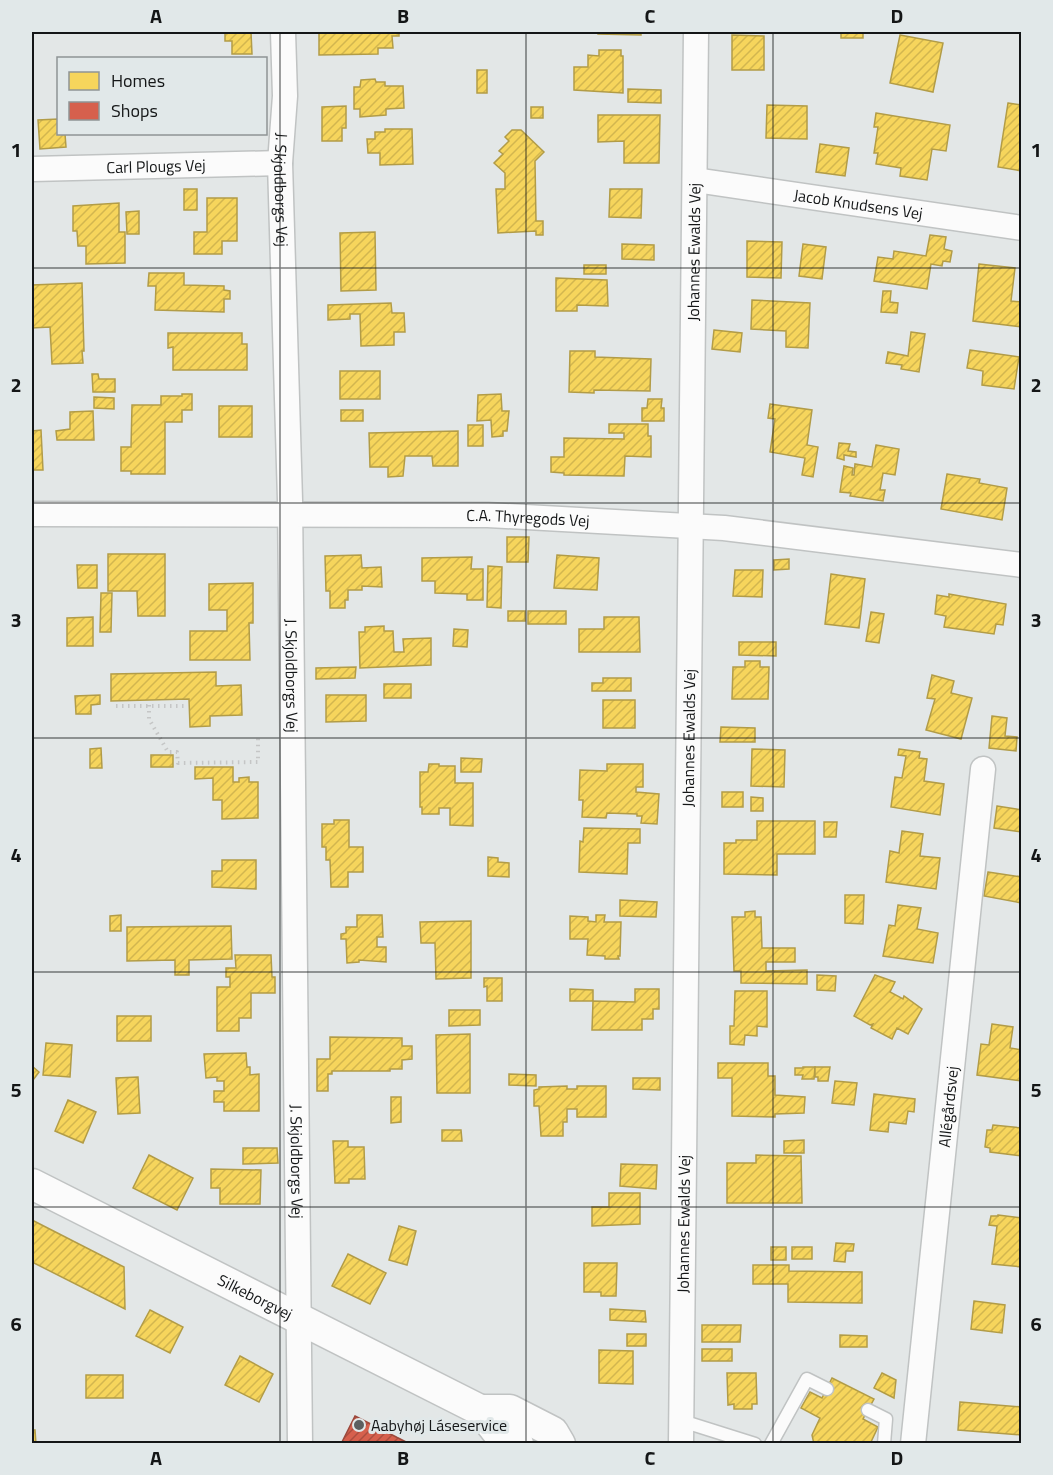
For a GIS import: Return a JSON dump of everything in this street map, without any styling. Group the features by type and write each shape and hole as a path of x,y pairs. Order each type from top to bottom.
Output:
{"street":[{"name":"J. Skjoldborgs Vej","path":"283,32 285,96 280,163 290,514 300,1443"},
{"name":"Johannes Ewalds Vej","path":"682,1432 696,32"},
{"name":"Carl Plougs Vej","path":"32,169 280,163"},
{"name":"Jacob Knudsens Vej","path":"694,180 1022,228"},
{"name":"C.A. Thyregods Vej","path":"32,514 488,515 691,525 1022,565"},
{"name":"Allégårdsvej","path":"913,1443 983,769"},
{"name":"Silkeborgvej","path":"32,1184 480,1410 498,1433 518,1443"},
{"name":"Silkeborgvej","path":"480,1410 510,1410 553,1432 560,1443"}],"lane":[{"path":"771,1443 807,1378 827,1389"},
{"path":"868,1410 886,1419 884,1443"},
{"path":"682,1432 755,1443"}],"path":[{"path":"149,705 149,719 168,752 177,752 178,763 258,762 258,736"},
{"path":"116,706 184,706"}],"building: Homes":[{"path":"225,32 251,32 252,54 232,54 232,41 225,41"},
{"path":"319,32 399,32 399,36 392,36 393,48 378,48 378,54 319,55"},
{"path":"598,32 641,32 641,35 598,34"},
{"path":"841,32 863,32 863,38 841,38"},
{"path":"732,35 764,36 764,70 732,70"},
{"path":"900,35 943,43 933,92 890,83"},
{"path":"599,50 621,50 623,93 574,90 574,67 588,67 588,55 599,56"},
{"path":"477,70 487,70 487,93 477,93"},
{"path":"375,79 376,82 385,82 385,86 403,86 404,108 386,109 386,115 360,117 360,109 354,109 354,87 360,87 361,80"},
{"path":"628,89 661,90 661,103 628,102"},
{"path":"1008,103 1022,105 1022,171 998,167"},
{"path":"767,105 807,106 807,139 766,138"},
{"path":"346,106 346,128 342,128 342,141 322,141 322,107"},
{"path":"531,107 543,107 543,118 531,118"},
{"path":"876,113 950,125 946,151 932,149 927,180 900,176 901,168 876,164 878,153 874,153 878,127 874,127"},
{"path":"598,115 660,115 659,163 624,163 624,141 598,142"},
{"path":"57,119 57,135 65,135 66,147 40,149 38,120"},
{"path":"385,129 412,129 413,164 380,165 380,153 368,153 367,139 375,139 375,132 385,132"},
{"path":"512,130 521,130 544,152 535,161 536,221 543,221 543,235 536,235 536,231 498,233 496,189 505,189 505,173 494,163 503,154 499,151 509,141 505,137"},
{"path":"820,144 849,148 845,176 816,172"},
{"path":"184,189 197,189 197,210 184,210"},
{"path":"610,189 642,189 641,218 609,217"},
{"path":"207,198 237,198 237,241 222,241 222,254 194,254 194,232 207,232"},
{"path":"119,203 119,232 125,232 125,263 86,264 86,246 78,246 77,231 73,231 73,206"},
{"path":"139,211 139,234 127,234 126,212"},
{"path":"375,232 376,290 341,291 340,233"},
{"path":"930,235 946,237 944,249 952,251 950,262 943,261 942,266 931,264 927,289 874,281 878,257 893,259 894,251 926,256"},
{"path":"747,241 782,242 781,278 747,277"},
{"path":"622,244 654,245 654,260 622,259"},
{"path":"803,244 826,247 822,279 799,276"},
{"path":"979,264 1015,268 1011,301 1022,302 1022,327 973,321"},
{"path":"584,265 606,265 606,274 584,274"},
{"path":"149,273 184,273 184,285 224,286 224,290 230,291 230,299 224,299 224,312 155,310 156,286 148,286"},
{"path":"556,278 607,280 608,306 577,305 577,311 556,311"},
{"path":"82,283 83,363 52,364 50,327 32,328 32,285"},
{"path":"883,291 891,291 890,302 898,303 897,313 881,312"},
{"path":"752,300 810,303 808,348 786,347 786,331 751,329"},
{"path":"391,303 392,313 404,313 405,332 394,332 394,345 361,346 360,314 350,314 350,319 328,320 328,305"},
{"path":"714,330 742,333 740,352 712,349"},
{"path":"911,332 925,334 919,372 901,369 902,365 886,363 888,352 908,356"},
{"path":"168,333 242,333 242,344 247,344 247,370 173,370 173,347 168,348"},
{"path":"970,350 1019,357 1014,389 982,385 983,371 967,368"},
{"path":"570,351 595,351 595,357 651,359 650,391 569,392"},
{"path":"340,371 380,371 380,399 340,399"},
{"path":"92,374 98,374 99,379 115,379 115,392 93,392"},
{"path":"182,394 192,394 192,410 182,410 182,422 165,422 165,474 131,474 131,471 121,471 121,447 131,447 132,405 161,405 161,396 182,396"},
{"path":"501,394 502,411 509,411 507,431 503,431 503,436 492,437 491,420 477,421 478,395"},
{"path":"94,397 114,398 114,409 94,408"},
{"path":"648,399 662,399 661,408 664,408 664,421 642,421 642,408 647,408"},
{"path":"770,404 812,410 807,445 818,447 813,477 802,475 805,458 770,452 775,419 768,418"},
{"path":"219,406 252,406 252,437 219,437"},
{"path":"341,410 363,410 363,421 341,421"},
{"path":"93,411 94,440 57,440 56,431 70,429 70,412"},
{"path":"609,424 648,424 648,436 651,436 651,457 625,456 624,476 564,475 564,473 551,472 551,457 564,457 564,438 624,439 624,433 609,433"},
{"path":"468,425 483,425 483,446 468,446"},
{"path":"41,430 43,470 32,470 32,431"},
{"path":"458,431 458,466 433,466 432,456 405,456 403,476 388,477 388,467 370,467 369,433"},
{"path":"839,443 850,444 848,451 856,452 856,457 844,455 844,460 837,458"},
{"path":"876,445 899,449 895,475 883,473 880,490 885,490 883,501 850,496 851,493 840,492 844,466 853,468 852,475 854,475 855,464 872,467"},
{"path":"947,474 980,479 979,483 1007,488 1002,520 941,509"},
{"path":"507,537 529,537 528,562 507,562"},
{"path":"108,554 165,554 165,616 138,616 137,591 108,591"},
{"path":"361,555 362,568 381,567 382,587 362,586 362,590 348,590 345,608 330,608 330,591 326,591 325,556"},
{"path":"557,555 599,558 597,590 554,588"},
{"path":"472,557 471,569 483,569 483,600 467,600 467,594 435,593 435,581 422,581 422,558"},
{"path":"789,559 789,569 774,570 774,560"},
{"path":"77,565 97,565 97,588 78,588"},
{"path":"488,566 502,567 501,608 487,607"},
{"path":"735,570 763,570 762,597 733,596"},
{"path":"831,574 865,579 859,628 825,624"},
{"path":"253,583 253,623 249,623 250,660 190,660 190,631 227,631 227,610 209,610 209,584"},
{"path":"101,593 112,593 111,632 100,632"},
{"path":"949,594 1006,604 1003,625 996,624 994,634 944,627 946,616 935,614 937,595 949,597"},
{"path":"508,611 525,611 525,621 508,621"},
{"path":"528,611 566,611 566,624 528,624"},
{"path":"871,612 884,614 879,643 866,641"},
{"path":"93,617 93,646 67,646 67,618"},
{"path":"604,617 639,617 640,652 579,652 579,629 604,629"},
{"path":"384,626 384,631 393,631 394,652 404,652 403,639 431,638 431,665 360,668 359,632 365,632 365,627"},
{"path":"454,629 468,630 467,647 453,646"},
{"path":"739,642 776,642 776,656 739,655"},
{"path":"745,661 760,661 760,667 769,667 768,699 732,699 733,667 745,667"},
{"path":"356,667 355,678 316,679 316,668"},
{"path":"216,672 216,686 241,685 242,715 210,716 210,726 190,727 189,699 111,701 111,674"},
{"path":"932,675 954,681 951,693 972,698 961,739 926,730 935,699 927,698"},
{"path":"603,678 631,678 631,691 592,691 592,683 603,683"},
{"path":"384,684 411,684 411,698 384,698"},
{"path":"100,695 100,704 91,705 91,714 76,714 75,696"},
{"path":"326,695 366,695 366,721 326,722"},
{"path":"603,700 635,700 635,728 603,728"},
{"path":"992,716 1007,718 1005,736 1017,737 1016,751 989,748"},
{"path":"721,727 755,728 755,742 720,742"},
{"path":"101,748 102,768 90,768 90,749"},
{"path":"752,749 785,750 784,787 751,786"},
{"path":"899,749 920,752 919,758 927,759 924,781 944,784 940,815 891,807 895,777 902,778 906,756 898,755"},
{"path":"151,755 173,755 173,767 151,767"},
{"path":"461,758 482,759 481,772 461,772"},
{"path":"429,764 455,766 455,783 473,783 473,826 450,825 450,808 439,808 439,814 422,814 420,772 428,772"},
{"path":"607,764 643,764 643,787 636,787 636,792 659,794 657,824 641,823 642,816 637,816 637,814 607,813 606,818 582,817 583,800 579,800 580,770 607,771"},
{"path":"195,767 233,767 233,782 239,782 239,778 249,777 249,782 258,782 258,818 222,819 222,800 213,800 213,778 195,779"},
{"path":"722,792 743,792 743,807 722,807"},
{"path":"751,797 763,798 763,811 751,811"},
{"path":"997,806 1022,810 1022,832 994,828"},
{"path":"334,820 349,820 349,847 363,847 363,872 348,872 348,887 331,887 330,860 326,860 326,847 322,847 322,824 334,824"},
{"path":"757,821 815,821 815,854 777,854 777,875 724,874 724,843 736,843 736,840 757,840"},
{"path":"824,822 837,822 836,837 824,837"},
{"path":"584,828 640,829 640,843 628,843 627,874 579,872 580,841 583,842"},
{"path":"902,831 923,834 920,856 940,858 936,889 886,882 890,851 899,853"},
{"path":"488,857 498,858 498,862 509,863 509,877 488,876"},
{"path":"222,860 256,860 256,889 212,887 212,871 222,871"},
{"path":"988,872 1022,877 1022,903 984,896"},
{"path":"845,895 864,895 863,924 845,923"},
{"path":"620,900 657,902 656,917 620,916"},
{"path":"898,905 921,908 917,929 938,933 933,963 883,956 889,925 895,926"},
{"path":"755,911 755,917 761,917 762,948 795,948 795,962 766,962 766,971 807,970 807,984 741,983 741,971 734,971 732,917 745,917 745,912"},
{"path":"121,915 121,931 110,931 110,916"},
{"path":"357,915 382,915 383,937 377,937 377,947 386,947 386,962 359,960 359,962 347,963 346,939 341,939 341,934 346,933 346,927 357,927"},
{"path":"596,915 605,915 604,922 621,922 619,959 587,955 588,939 570,939 570,916 588,917 588,921 596,922"},
{"path":"471,921 471,978 436,979 435,943 421,943 420,922"},
{"path":"231,926 232,959 189,960 189,975 175,975 175,960 127,961 127,927"},
{"path":"235,955 271,955 275,993 251,993 251,1018 239,1018 239,1031 217,1031 217,987 230,987 230,977 226,977 226,968 236,968"},
{"path":"817,975 836,976 835,991 817,990"},
{"path":"875,975 895,982 890,992 903,999 904,996 922,1009 908,1034 897,1028 892,1039 871,1028 873,1024 870,1025 854,1016"},
{"path":"484,978 502,978 502,1001 487,1001 487,986 484,987"},
{"path":"570,989 593,990 593,1001 570,1001"},
{"path":"635,989 659,989 659,1009 653,1009 653,1019 642,1019 642,1030 592,1030 593,1001 635,1002"},
{"path":"735,991 767,991 767,1027 757,1026 757,1036 745,1035 744,1045 730,1044 730,1026 734,1026"},
{"path":"449,1010 480,1010 480,1025 449,1026"},
{"path":"117,1016 151,1016 151,1041 117,1041"},
{"path":"992,1024 1013,1027 1010,1048 1022,1050 1022,1081 977,1075 981,1044 989,1045"},
{"path":"470,1034 470,1093 437,1093 436,1035"},
{"path":"330,1037 402,1038 402,1046 412,1046 412,1059 402,1060 402,1069 390,1069 390,1071 332,1071 332,1074 328,1074 328,1091 317,1091 317,1059 330,1059"},
{"path":"46,1043 72,1045 70,1077 43,1075"},
{"path":"246,1053 250,1075 259,1074 259,1111 224,1111 224,1102 214,1102 214,1091 224,1091 224,1081 217,1081 217,1077 206,1078 204,1054"},
{"path":"718,1063 768,1063 768,1076 775,1076 775,1095 805,1097 804,1113 775,1114 775,1117 732,1116 732,1078 718,1078"},
{"path":"32,1066 39,1072 33,1080 32,1079"},
{"path":"815,1067 814,1079 802,1079 803,1075 795,1075 795,1068"},
{"path":"815,1067 830,1067 828,1081 818,1081 818,1077 815,1077"},
{"path":"509,1074 536,1075 536,1086 509,1085"},
{"path":"138,1077 140,1113 118,1114 116,1078"},
{"path":"633,1078 660,1078 660,1090 633,1089"},
{"path":"835,1081 857,1083 854,1105 832,1103"},
{"path":"567,1086 567,1089 577,1089 577,1086 606,1086 606,1117 577,1117 577,1109 567,1109 567,1122 563,1122 563,1136 541,1136 539,1106 534,1106 534,1090 539,1087"},
{"path":"874,1094 915,1099 914,1112 908,1111 906,1124 889,1122 888,1132 870,1130"},
{"path":"391,1097 401,1097 401,1122 391,1123"},
{"path":"68,1100 96,1112 83,1143 55,1131"},
{"path":"993,1125 1022,1128 1022,1156 990,1152 990,1148 985,1147 987,1130 992,1130"},
{"path":"442,1130 461,1130 462,1141 442,1141"},
{"path":"804,1140 804,1153 784,1153 784,1141"},
{"path":"333,1141 348,1141 348,1147 364,1147 365,1179 349,1179 349,1183 335,1183"},
{"path":"243,1148 277,1148 278,1163 243,1164"},
{"path":"149,1155 193,1178 177,1210 133,1188"},
{"path":"756,1155 801,1156 802,1203 727,1203 727,1163 756,1163"},
{"path":"621,1164 657,1165 656,1189 620,1186"},
{"path":"211,1169 261,1170 260,1204 220,1204 220,1188 211,1188"},
{"path":"609,1193 640,1193 640,1224 592,1226 592,1207 609,1207"},
{"path":"991,1216 1022,1218 1022,1267 992,1264 997,1226 989,1225"},
{"path":"32,1220 124,1267 125,1309 32,1262"},
{"path":"399,1226 416,1231 407,1265 389,1260"},
{"path":"836,1243 854,1244 853,1251 846,1251 845,1262 834,1261"},
{"path":"771,1247 786,1247 786,1260 771,1260"},
{"path":"792,1247 812,1247 812,1259 792,1259"},
{"path":"348,1254 386,1273 370,1304 332,1286"},
{"path":"584,1263 617,1263 616,1296 601,1296 601,1292 584,1292"},
{"path":"753,1265 789,1265 789,1271 862,1272 862,1303 788,1302 788,1284 753,1284"},
{"path":"974,1301 1005,1305 1002,1333 971,1329"},
{"path":"610,1309 645,1311 646,1322 610,1320"},
{"path":"150,1310 183,1327 170,1353 136,1336"},
{"path":"702,1325 741,1325 740,1342 702,1342"},
{"path":"627,1334 646,1334 646,1346 627,1346"},
{"path":"840,1335 867,1336 867,1347 840,1347"},
{"path":"702,1349 732,1349 732,1361 702,1361"},
{"path":"599,1350 633,1351 633,1384 599,1383"},
{"path":"240,1356 273,1374 259,1402 225,1385"},
{"path":"727,1373 756,1373 757,1404 752,1404 752,1409 734,1409 734,1404 728,1405"},
{"path":"882,1373 896,1380 894,1398 874,1388"},
{"path":"86,1375 123,1375 123,1398 86,1398"},
{"path":"832,1378 874,1399 863,1419 878,1427 870,1444 814,1444 812,1435 820,1418 801,1408 810,1392 822,1398"},
{"path":"960,1402 1022,1407 1022,1435 958,1430"},
{"path":"32,1430 35,1430 36,1444 32,1444"}],"building: Shops":[{"path":"355,1416 410,1444 341,1444"}],"place":[{"name":"Aabyhøj Láseservice","path":"359,1425"}]}
